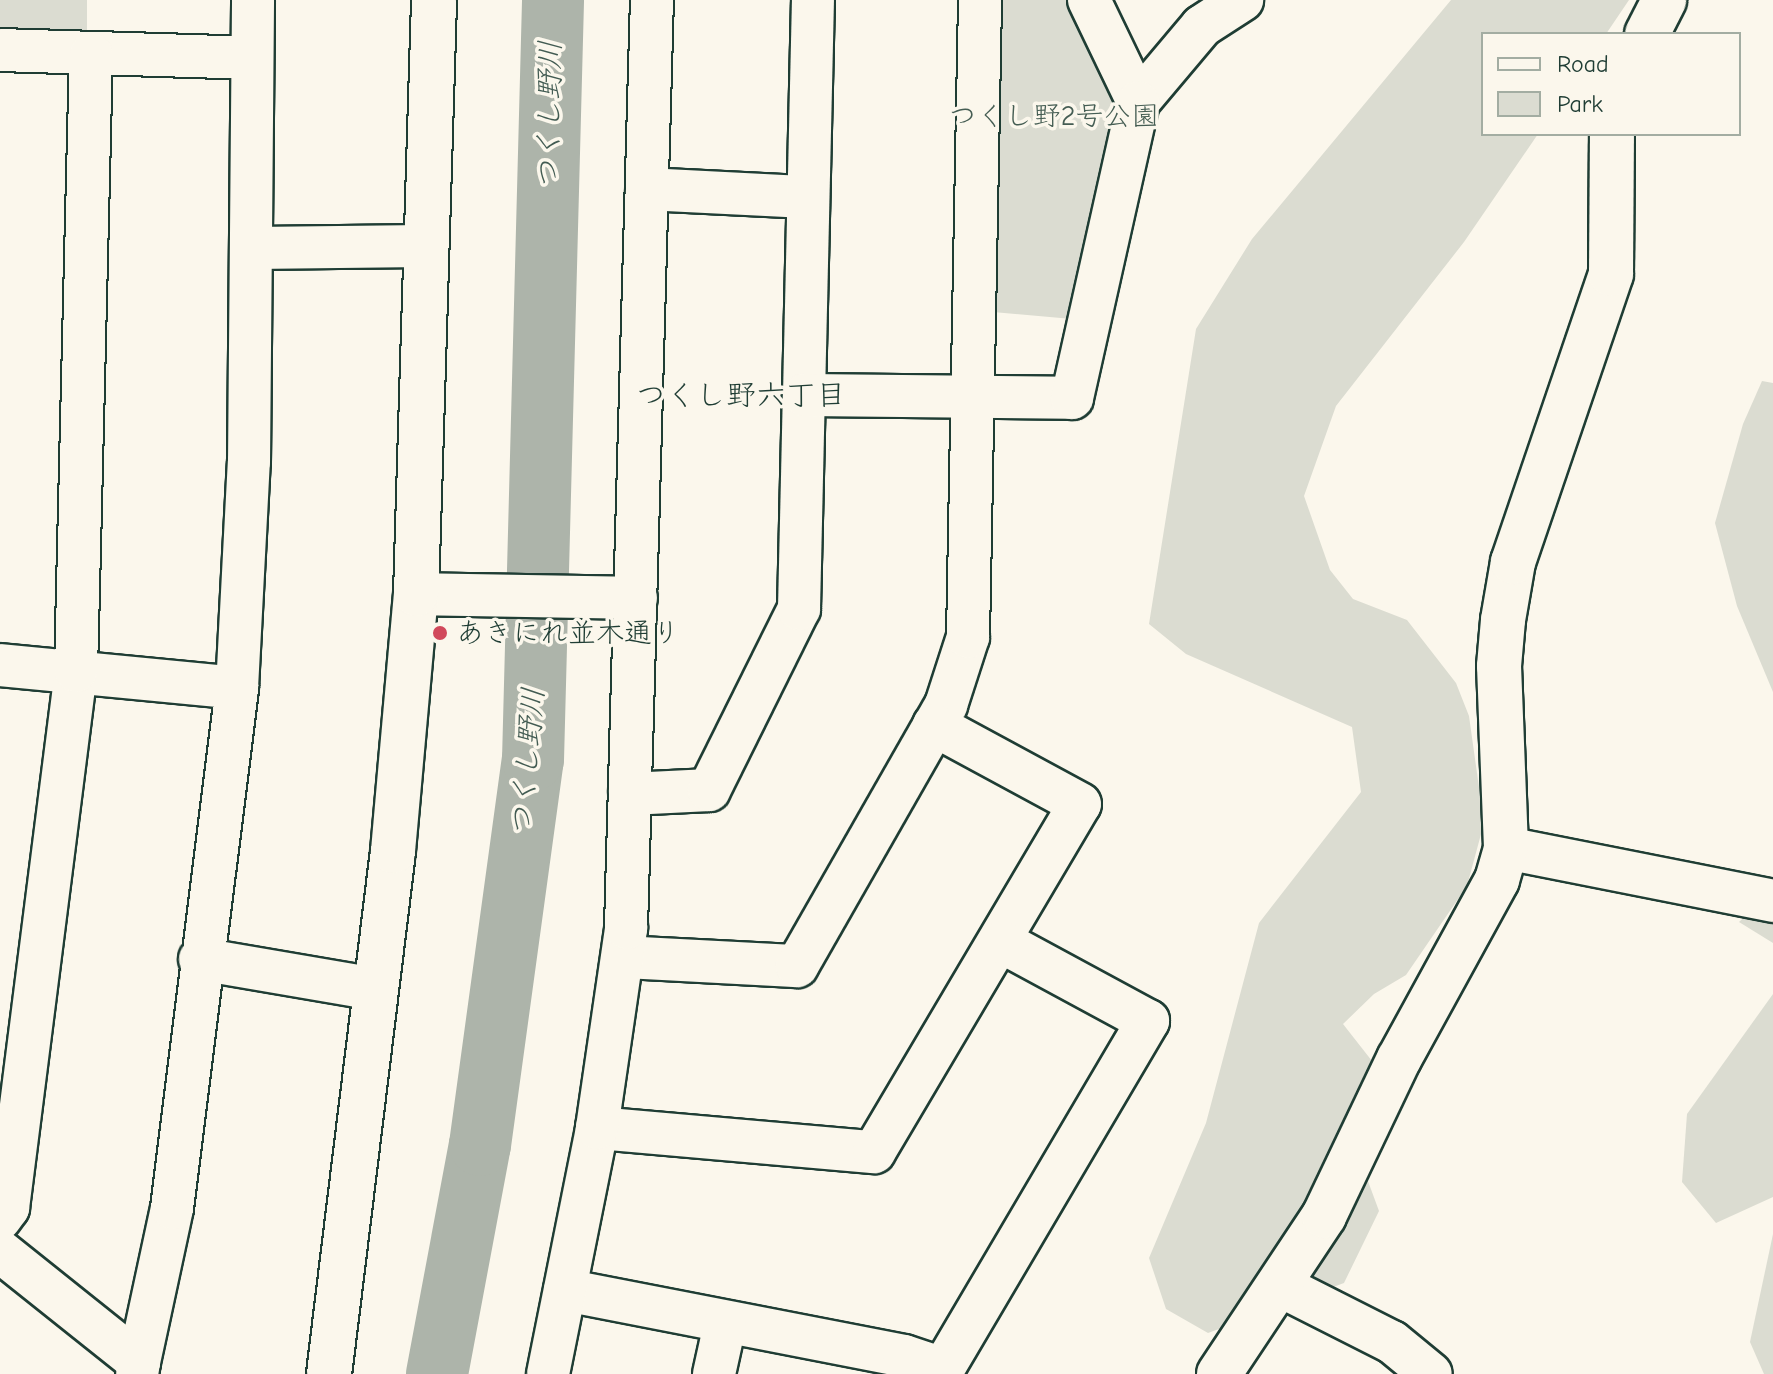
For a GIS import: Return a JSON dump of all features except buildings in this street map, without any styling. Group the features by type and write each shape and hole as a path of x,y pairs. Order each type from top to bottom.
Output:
{"street":[{"path":"0,1251 138,1368 172,1208 200,959 237,688 249,462 253,0"},
{"path":"329,1374 376,989 416,594 434,0"},
{"path":"548,1374 597,1128 623,957 652,0"},
{"path":"630,794 709,790 799,609 806,197 813,0"},
{"path":"623,957 797,966 934,725 968,637 980,0"},
{"path":"1089,0 1138,102"},
{"path":"804,395 1072,398 1138,102 1202,26 1242,0"},
{"path":"1648,32 1664,0"},
{"path":"0,50 252,58"},
{"path":"0,1219 8,1208 76,671 91,54"},
{"path":"1219,1374 1281,1286 1344,1179 1399,1059 1497,880 1506,848 1499,666 1503,620 1513,562 1611,274 1612,136"},
{"path":"647,189 806,197"},
{"path":"253,248 425,246"},
{"path":"416,594 636,598"},
{"path":"0,665 237,688"},
{"path":"597,1128 874,1152 1002,942 1080,804 934,725"},
{"path":"1506,848 1773,901"},
{"path":"565,1290 725,1324 904,1356 942,1372 1148,1021 1002,942"},
{"path":"200,959 376,989"},
{"path":"1281,1286 1392,1342 1431,1374"},
{"path":"714,1374 725,1324"}],"green space":[{"path":"0,0 87,0 87,30 0,30"},
{"name":"つくし野2号公園","path":"996,0 1070,0 1119,101 1072,319 993,312"},
{"path":"1451,0 1629,0 1607,32 1481,32 1481,136 1537,136 1464,242 1336,406 1304,496 1330,570 1353,599 1407,620 1456,683 1469,716 1484,823 1467,886 1406,975 1374,994 1343,1024 1372,1061 1351,1135 1379,1211 1344,1283 1208,1333 1166,1309 1149,1258 1206,1123 1259,923 1361,792 1352,727 1186,654 1149,624 1196,329 1252,239"},
{"path":"1762,381 1773,383 1773,692 1737,606 1715,523 1743,424"},
{"path":"1773,890 1773,943 1739,922"},
{"path":"1773,994 1773,1197 1716,1223 1682,1182 1687,1114"},
{"path":"1773,1234 1773,1374 1764,1374 1750,1342"}],"waterway":[{"name":"つくし野川","path":"437,1374 480,1145 533,760 553,0"}],"place":[{"name":"あきにれ並木通り","path":"440,633"}],"district":[{"name":"つくし野六丁目","path":"741,396"}]}
